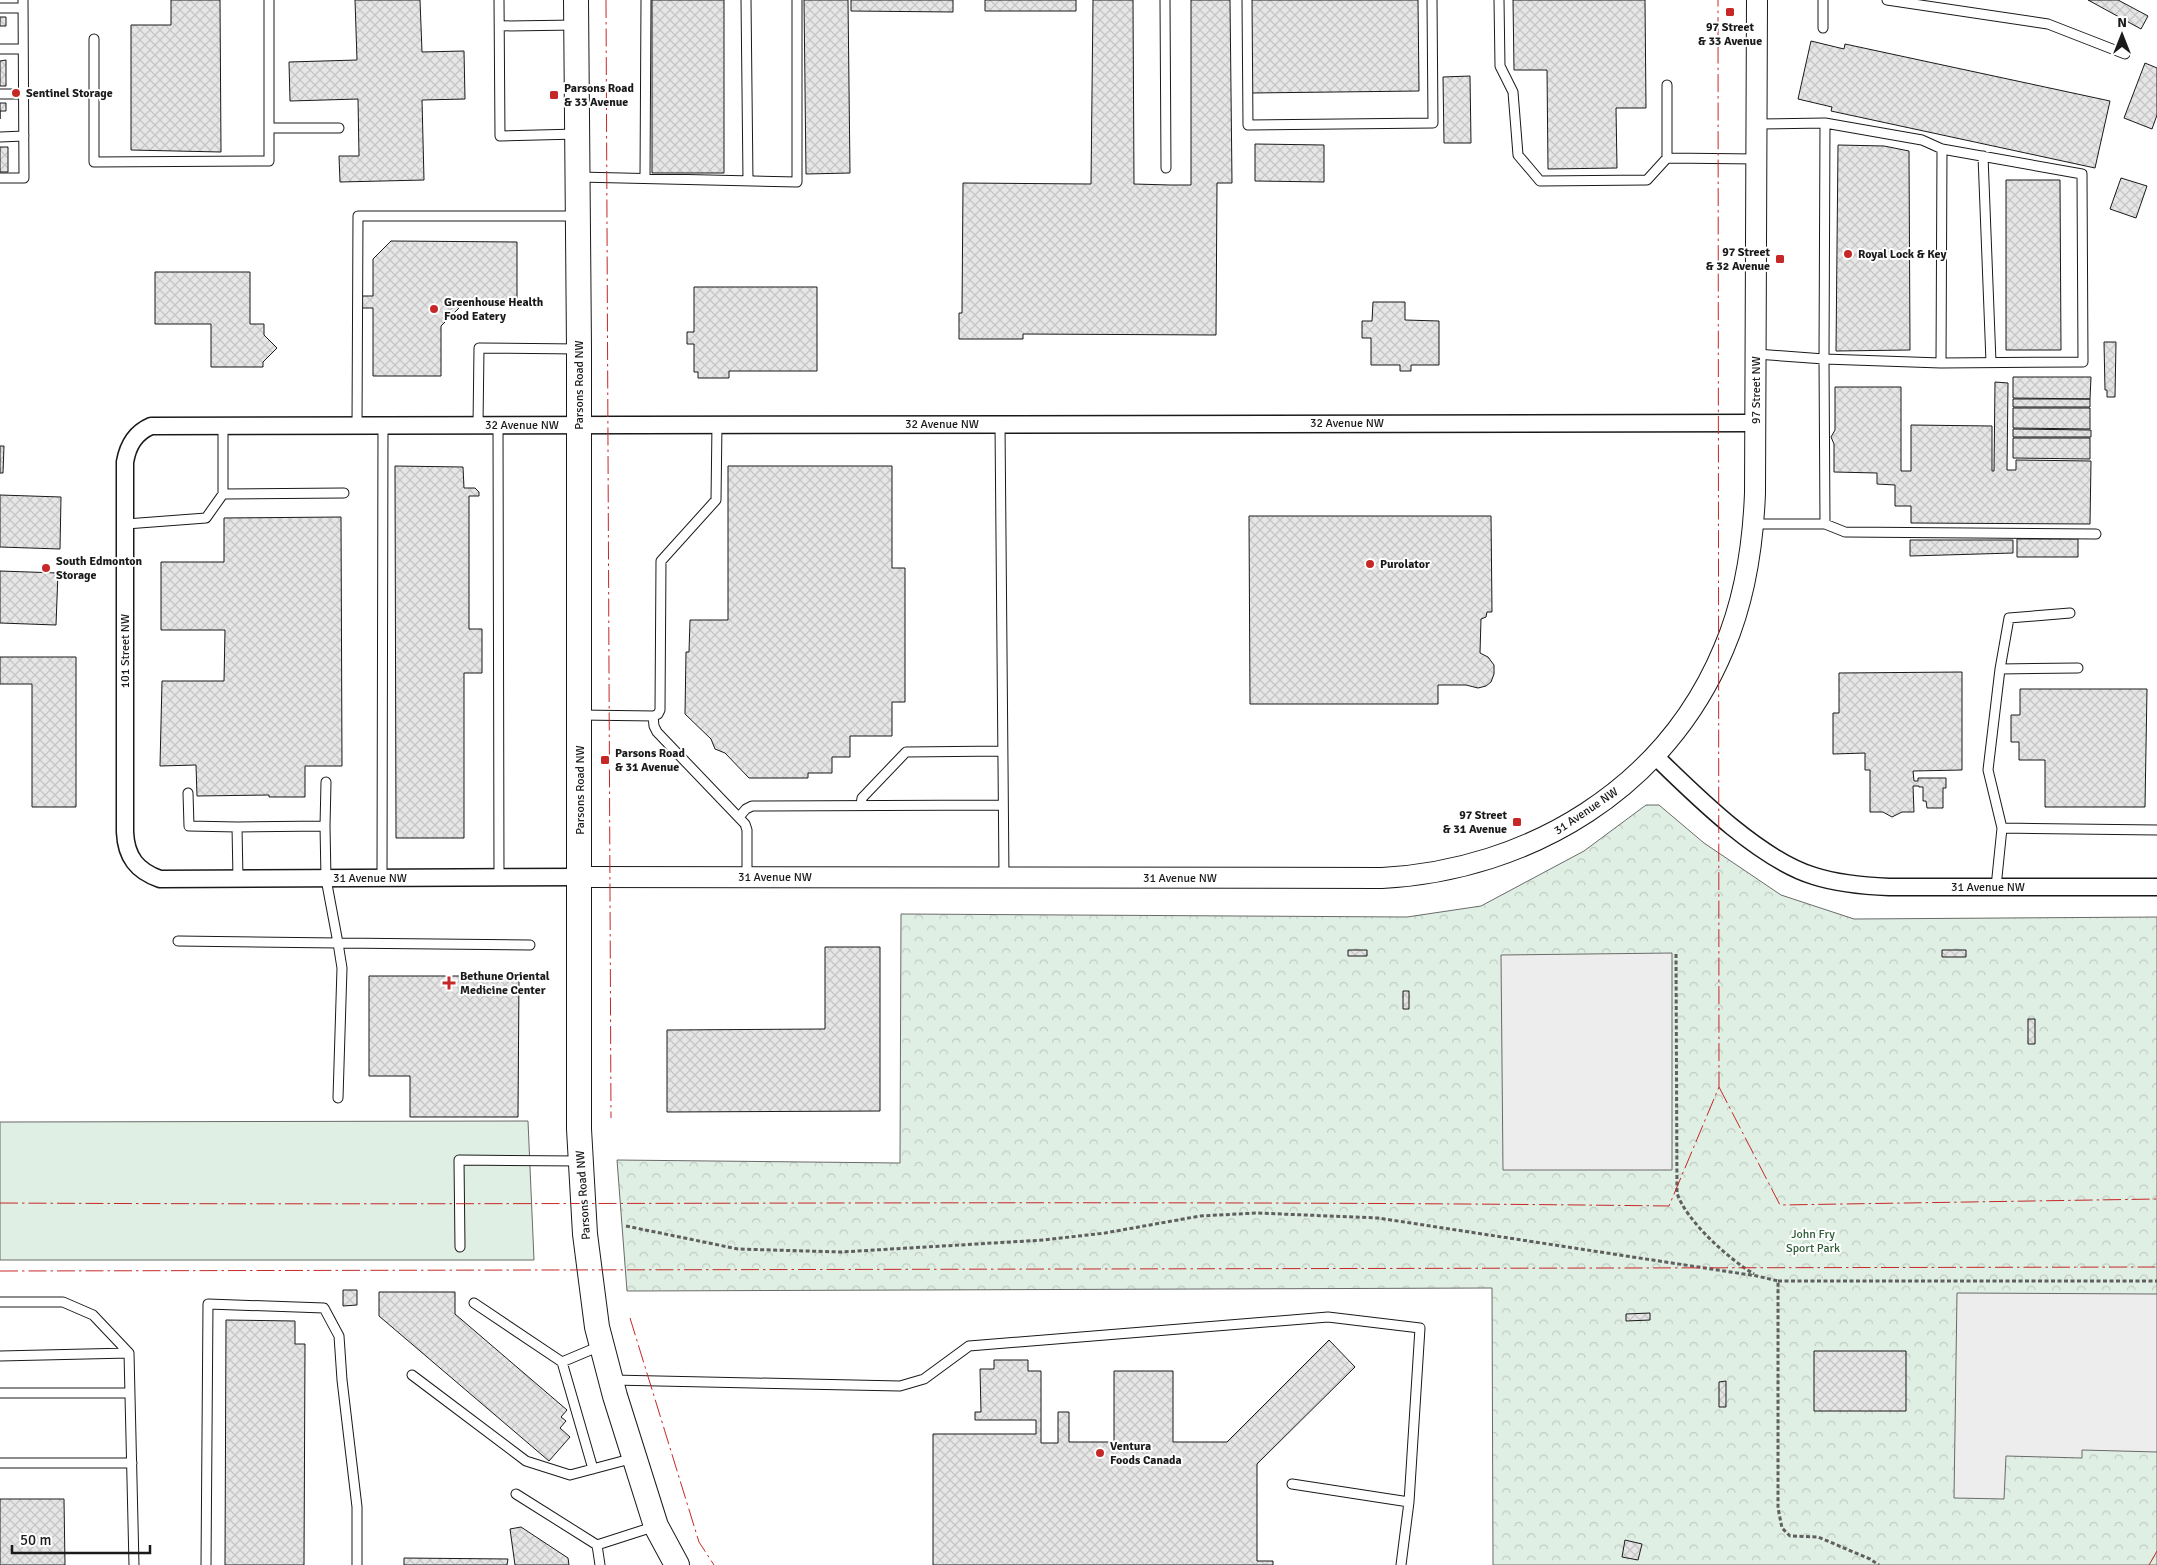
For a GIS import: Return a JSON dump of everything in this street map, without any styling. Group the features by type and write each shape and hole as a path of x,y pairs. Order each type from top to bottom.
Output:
{"main road":[{"name":"Parsons Road NW","path":"576,0 579,349 580,1161 590,1279 597,1327 611,1380 656,1526 677,1565"}],"street":[{"name":"97 Street NW","path":"1655,756 1696,701 1724,649 1745,583 1754,524 1757,0"},
{"name":"32 Avenue NW","path":"132,439 151,426 1756,423"},
{"name":"101 Street NW","path":"132,439 127,452 126,462 125,832 132,862"},
{"name":"31 Avenue NW","path":"132,862 149,875 160,880 580,877 1382,878 1416,876 1446,871 1503,854 1559,831 1625,784 1655,756 1758,846 1798,870 1831,880 1859,885 1890,887 2157,887"}],"lane":[{"path":"94,38 94,162 269,162 269,0"},
{"path":"499,0 500,136 578,134"},
{"path":"645,178 646,0"},
{"path":"746,0 748,180"},
{"path":"578,177 797,182 797,0"},
{"path":"1166,0 1166,168"},
{"path":"1247,0 1248,125 1433,123 1432,0"},
{"path":"1499,0 1500,66 1513,92 1518,155 1540,181 1647,180 1667,158 1667,85"},
{"path":"1823,0 1823,28"},
{"path":"1887,0 2048,24 2125,54"},
{"path":"0,8 23,4 24,136 24,178 0,178"},
{"path":"500,26 576,25"},
{"path":"0,49 23,49"},
{"path":"0,94 23,94"},
{"path":"1756,354 1824,359 1941,363 2083,362 2082,174 1942,149 1922,140 1825,123 1757,124"},
{"path":"1825,123 1825,524"},
{"path":"269,128 339,128"},
{"path":"0,137 24,136"},
{"path":"1941,363 1942,149"},
{"path":"1983,156 1991,362"},
{"path":"1667,158 1757,159"},
{"path":"357,426 358,216 578,216"},
{"path":"478,425 479,348 579,349"},
{"path":"580,715 653,716 658,714 661,704 661,561 716,500 717,424"},
{"path":"1000,424 1004,878"},
{"path":"382,878 383,425"},
{"path":"498,425 499,878"},
{"path":"126,524 206,518 223,494 223,426"},
{"path":"223,494 344,493"},
{"path":"1754,524 1825,524 1845,532 2096,534"},
{"path":"1996,887 2002,828 1988,770 2000,669 2009,618 2070,613"},
{"path":"2000,669 2078,668"},
{"path":"653,716 657,732 739,817 747,830 748,877"},
{"path":"861,805 862,798 906,752 1003,751"},
{"path":"326,782 326,878 342,968 338,1098"},
{"path":"188,792 189,826 325,826"},
{"path":"739,817 746,809 752,806 1003,805"},
{"path":"237,827 238,879"},
{"path":"2002,828 2157,830"},
{"path":"178,941 530,945"},
{"path":"460,1247 459,1160 580,1161"},
{"path":"0,1302 63,1302 93,1315 130,1353 134,1565"},
{"path":"206,1565 208,1304 324,1308 339,1336 342,1380 357,1507 357,1565"},
{"path":"474,1304 562,1362 593,1469"},
{"path":"611,1380 900,1386 924,1379 969,1346 1328,1317 1420,1328 1409,1502 1401,1565"},
{"path":"562,1362 602,1345"},
{"path":"0,1356 130,1353"},
{"path":"412,1375 526,1460 570,1475 635,1458"},
{"path":"0,1393 130,1393"},
{"path":"0,1463 132,1463"},
{"path":"1292,1484 1409,1502"},
{"path":"516,1494 596,1545 600,1565"},
{"path":"596,1545 656,1526"}],"path":[{"path":"1676,954 1677,1193 1683,1205 1702,1229 1732,1260 1757,1276"},
{"path":"626,1226 738,1249 841,1252 1044,1240 1105,1233 1200,1216 1257,1213 1378,1218 1757,1276 1778,1282 2157,1281"},
{"path":"1778,1282 1778,1508 1782,1528 1790,1536 1818,1537 1870,1559 1879,1565"}],"green space":[{"name":"John Fry Sport Park","path":"1646,805 1659,805 1704,843 1781,895 1854,919 2157,917 2157,1565 1493,1565 1492,1288 627,1291 617,1160 900,1163 901,914 1407,917 1481,906 1584,851"},
{"path":"528,1121 534,1260 0,1260 0,1122"}],"shaded area":[{"path":"1672,953 1672,1170 1503,1170 1501,955"},
{"path":"1957,1293 2157,1294 2157,1452 2082,1450 2082,1458 2006,1456 2004,1499 1954,1498"}],"building":[{"path":"171,0 220,0 221,152 131,150 131,25 171,25"},
{"path":"355,0 420,0 422,52 464,51 465,99 422,100 424,180 340,182 339,156 359,156 358,99 290,101 289,62 357,60"},
{"path":"652,0 724,0 724,173 652,173"},
{"path":"804,0 848,0 850,173 806,174"},
{"path":"851,0 953,0 953,12 851,11"},
{"path":"985,0 1076,0 1076,11 985,11"},
{"path":"1093,0 1133,0 1134,184 1191,185 1191,0 1230,0 1232,183 1217,183 1216,335 1023,334 1023,339 959,339 959,313 962,313 963,183 1091,184"},
{"path":"1251,0 1418,0 1419,91 1251,93"},
{"path":"1513,0 1645,0 1646,108 1616,108 1617,168 1548,169 1547,70 1514,70"},
{"path":"2088,0 2118,0 2148,16 2141,29"},
{"path":"0,17 6,17 6,26 0,26"},
{"path":"1811,41 1844,49 1845,44 2110,101 2095,168 1831,111 1832,107 1798,99"},
{"path":"6,60 6,86 0,86 0,61"},
{"path":"2145,63 2157,68 2157,115 2152,129 2124,118"},
{"path":"1470,76 1471,143 1444,143 1443,77"},
{"path":"0,103 6,103 6,111 0,111"},
{"path":"1255,144 1324,145 1324,182 1255,181"},
{"path":"1838,145 1884,146 1909,151 1910,350 1836,351"},
{"path":"0,147 8,147 8,172 0,172"},
{"path":"2121,178 2147,186 2136,218 2110,209"},
{"path":"2006,180 2060,180 2061,350 2006,350"},
{"path":"391,241 517,242 517,301 466,301 441,326 441,376 373,376 373,308 362,308 362,296 373,296 373,259"},
{"path":"155,272 250,272 250,324 264,324 264,335 277,348 263,362 263,367 211,367 211,324 155,324"},
{"path":"694,287 817,287 817,371 729,371 729,378 698,378 698,372 694,372 694,344 687,344 687,332 694,332"},
{"path":"1373,302 1405,302 1405,320 1439,321 1439,365 1411,365 1411,371 1400,371 1400,365 1371,365 1371,338 1362,338 1362,321 1372,321"},
{"path":"2104,342 2116,342 2115,397 2107,397 2107,390 2105,390"},
{"path":"2013,377 2091,377 2090,399 2013,398"},
{"path":"1995,382 2008,383 2007,470 2016,470 2016,460 2091,461 2090,524 1911,523 1911,506 1895,506 1895,485 1877,484 1877,473 1834,472 1834,444 1831,437 1835,430 1835,387 1901,387 1901,471 1911,471 1911,425 1992,426 1992,471 1994,471"},
{"path":"2013,399 2090,399 2090,407 2013,407"},
{"path":"2013,408 2090,408 2090,429 2013,428"},
{"path":"2013,429 2091,430 2091,437 2013,437"},
{"path":"2013,438 2090,438 2090,459 2013,458"},
{"path":"0,446 4,446 3,473 0,473"},
{"path":"395,466 463,467 464,488 475,488 479,492 479,496 469,496 469,629 482,629 482,673 464,673 464,838 396,838"},
{"path":"728,466 892,466 892,568 905,568 905,702 892,702 892,736 850,736 850,757 832,757 832,773 808,773 808,778 749,778 725,753 715,749 711,739 685,714 686,652 689,652 690,620 728,620"},
{"path":"0,495 61,497 60,549 0,547"},
{"name":"Purolator","path":"1249,516 1491,516 1492,612 1487,612 1486,617 1481,619 1480,653 1488,657 1494,665 1494,674 1491,682 1486,686 1478,688 1466,685 1438,685 1438,704 1250,704"},
{"path":"341,517 342,766 305,766 305,797 269,797 269,795 197,796 196,765 160,766 162,681 224,681 225,630 161,630 161,562 224,562 224,518"},
{"path":"2017,539 2078,539 2078,557 2017,557"},
{"path":"1910,540 2013,540 2013,553 1910,556"},
{"path":"0,571 58,573 56,625 0,623"},
{"path":"0,657 76,657 76,807 32,807 32,684 0,684"},
{"path":"1962,672 1962,770 1913,771 1914,781 1918,781 1918,778 1946,778 1946,788 1943,788 1943,808 1927,808 1926,801 1923,801 1923,787 1913,786 1914,812 1902,812 1892,817 1883,812 1870,812 1870,770 1865,770 1865,753 1833,754 1833,713 1839,713 1839,673"},
{"path":"2020,689 2147,689 2145,807 2045,807 2045,760 2019,760 2019,742 2011,742 2011,715 2020,715"},
{"path":"825,947 880,947 880,1111 667,1112 667,1030 825,1029"},
{"path":"1348,950 1367,950 1367,956 1348,956"},
{"path":"1942,950 1966,950 1966,957 1942,957"},
{"path":"369,976 519,976 518,1117 410,1117 410,1076 369,1076"},
{"path":"1403,991 1409,991 1409,1009 1403,1009"},
{"path":"2028,1019 2035,1019 2035,1044 2028,1044"},
{"path":"343,1290 357,1290 357,1305 343,1306"},
{"path":"379,1292 455,1292 455,1314 567,1410 561,1417 566,1421 560,1428 570,1437 549,1461 379,1316"},
{"path":"1650,1313 1650,1320 1626,1321 1626,1314"},
{"path":"226,1320 295,1321 295,1344 305,1344 304,1565 225,1565"},
{"name":"Ventura Foods Canada","path":"1329,1340 1355,1367 1257,1464 1257,1561 1273,1561 1273,1565 933,1565 933,1434 1036,1434 1036,1420 975,1420 975,1412 981,1412 980,1369 994,1369 994,1360 1028,1360 1028,1371 1041,1371 1041,1443 1058,1443 1058,1412 1069,1412 1069,1442 1114,1442 1114,1371 1173,1371 1173,1442 1227,1442"},
{"path":"1814,1351 1906,1351 1906,1411 1814,1411"},
{"path":"1726,1381 1726,1407 1719,1407 1719,1382"},
{"path":"0,1499 64,1499 65,1565 0,1565"},
{"path":"521,1527 568,1558 569,1565 515,1565 510,1529"},
{"path":"1625,1540 1642,1544 1638,1560 1622,1557"},
{"path":"404,1558 508,1559 507,1565 404,1565"}],"power":[{"path":"606,0 611,1118"},
{"path":"0,1203 1252,1203 1669,1206 1719,1087 1718,0"},
{"path":"1719,1087 1780,1205 2157,1199"},
{"path":"0,1271 2157,1267"},
{"path":"630,1318 699,1542 714,1565"},
{"path":"2149,1565 2157,1551"}],"place":[{"name":"97 Street & 33 Avenue","path":"1730,12"},
{"name":"Sentinel Storage","path":"16,93"},
{"name":"Parsons Road & 33 Avenue","path":"554,95"},
{"name":"Royal Lock & Key","path":"1848,254"},
{"name":"97 Street & 32 Avenue","path":"1780,259"},
{"name":"Greenhouse Health Food Eatery","path":"434,309"},
{"name":"Purolator","path":"1370,564"},
{"name":"South Edmonton Storage","path":"46,568"},
{"name":"Parsons Road & 31 Avenue","path":"605,760"},
{"name":"97 Street & 31 Avenue","path":"1517,822"},
{"name":"Bethune Oriental Medicine Center","path":"449,983"},
{"name":"Ventura Foods Canada","path":"1100,1453"}]}
